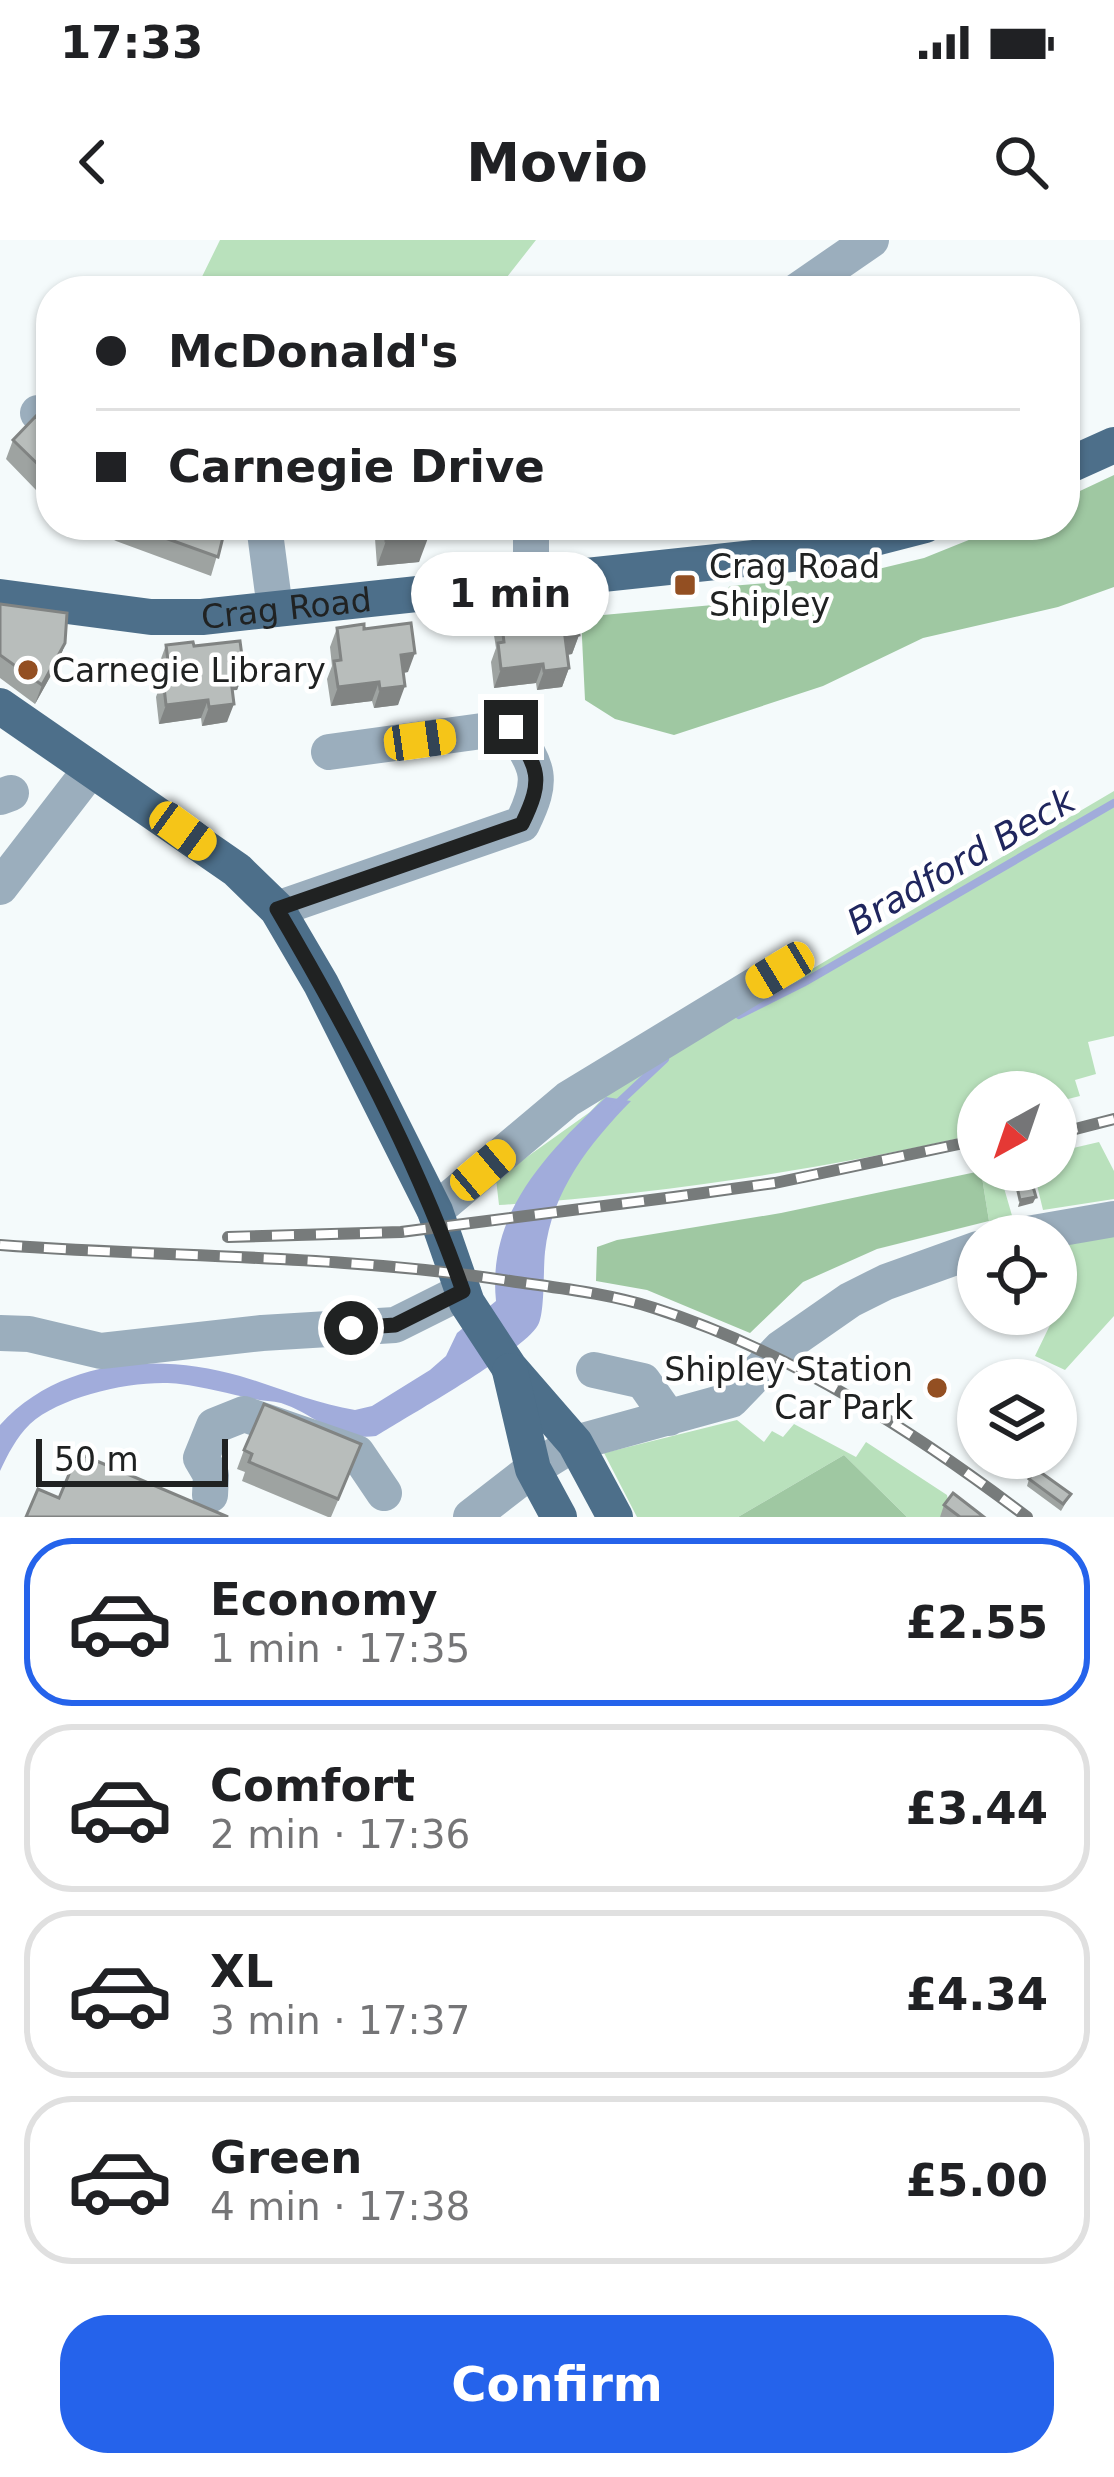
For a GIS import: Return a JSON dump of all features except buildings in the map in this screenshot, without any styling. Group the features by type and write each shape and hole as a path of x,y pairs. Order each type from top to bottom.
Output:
{"main road":[{"path":"1080,460 1114,445"},
{"name":"Crag Road","path":"0,597 151,617 202,617 828,550 867,540"},
{"path":"0,706 237,870 277,909 321,984 435,1210 465,1297 509,1367 575,1443 615,1517"},
{"path":"509,1367 533,1469 559,1517"}],"street":[{"path":"819,276 872,240"},
{"path":"266,540 275,608"},
{"path":"531,540 531,580"},
{"path":"277,909 522,824 537,794 537,766 511,727 329,752"},
{"path":"0,887 91,769"},
{"path":"435,1210 568,1099 780,970"},
{"path":"1077,1225 1114,1219"},
{"path":"471,1517 575,1443 731,1400 781,1348 850,1300 957,1257"},
{"path":"0,1333 29,1334 101,1351 262,1333 395,1325 465,1297"},
{"path":"593,1370 643,1381 669,1418"},
{"path":"210,1485 244,1414 357,1453 384,1492"}],"green space":[{"path":"220,240 536,240 508,276 202,276"},
{"path":"1114,475 1114,587 1058,607 923,638 823,686 674,735 615,719 585,700 581,617 713,605 730,586 845,577 924,558 969,540 1080,540 1080,491"},
{"path":"1114,791 1114,1036 1088,1042 1096,1074 1077,1079 1077,1071 957,1071 957,1138 740,1179 499,1205 496,1179 590,1112 615,1085"},
{"path":"1099,1142 1114,1171 1114,1199 1043,1210 1038,1191 1077,1191 1077,1147"},
{"path":"957,1176 957,1191 984,1191 988,1215 957,1215 957,1229 877,1249 803,1282 750,1333 647,1290 596,1281 597,1247"},
{"path":"984,1191 1005,1191 1012,1215 988,1215"},
{"path":"1114,1236 1114,1316 1075,1359 1041,1359 1035,1356 1045,1335 1077,1335 1077,1243"},
{"path":"737,1420 764,1442 772,1431 783,1437 794,1424 856,1457 866,1442 947,1495 949,1506 940,1517 907,1517 844,1455 738,1517 637,1517 604,1453"},
{"path":"844,1455 907,1517 738,1517"}],"water":[{"path":"606,1097 631,1101 587,1152 555,1209 545,1252 538,1325 511,1351 437,1399 376,1436 362,1437 337,1431 278,1402 180,1384 123,1387 80,1397 44,1414 21,1435 0,1471 0,1425 52,1386 112,1367 144,1364 209,1369 340,1407 372,1406 430,1370 446,1356 457,1333 496,1301 501,1240 525,1187"}],"waterway":[{"name":"Bradford Beck","path":"739,1015 803,983 1114,803"},
{"name":"Bradford Beck","path":"615,1106 665,1059"}],"railway":[{"path":"1077,1129 1114,1119"},
{"path":"228,1237 401,1232 775,1183 957,1144"},
{"path":"0,1245 382,1266 636,1303 704,1326 802,1371 895,1425 1027,1517"}],"place":[{"name":"Crag Road Shipley","path":"685,585"},
{"name":"Carnegie Library","path":"28,670"},
{"name":"Shipley Station Car Park","path":"937,1388"}],"route":[{"path":"351,1328 395,1325 463,1291 435,1210 321,984 277,909 522,824 537,794 537,766 511,727"}]}
